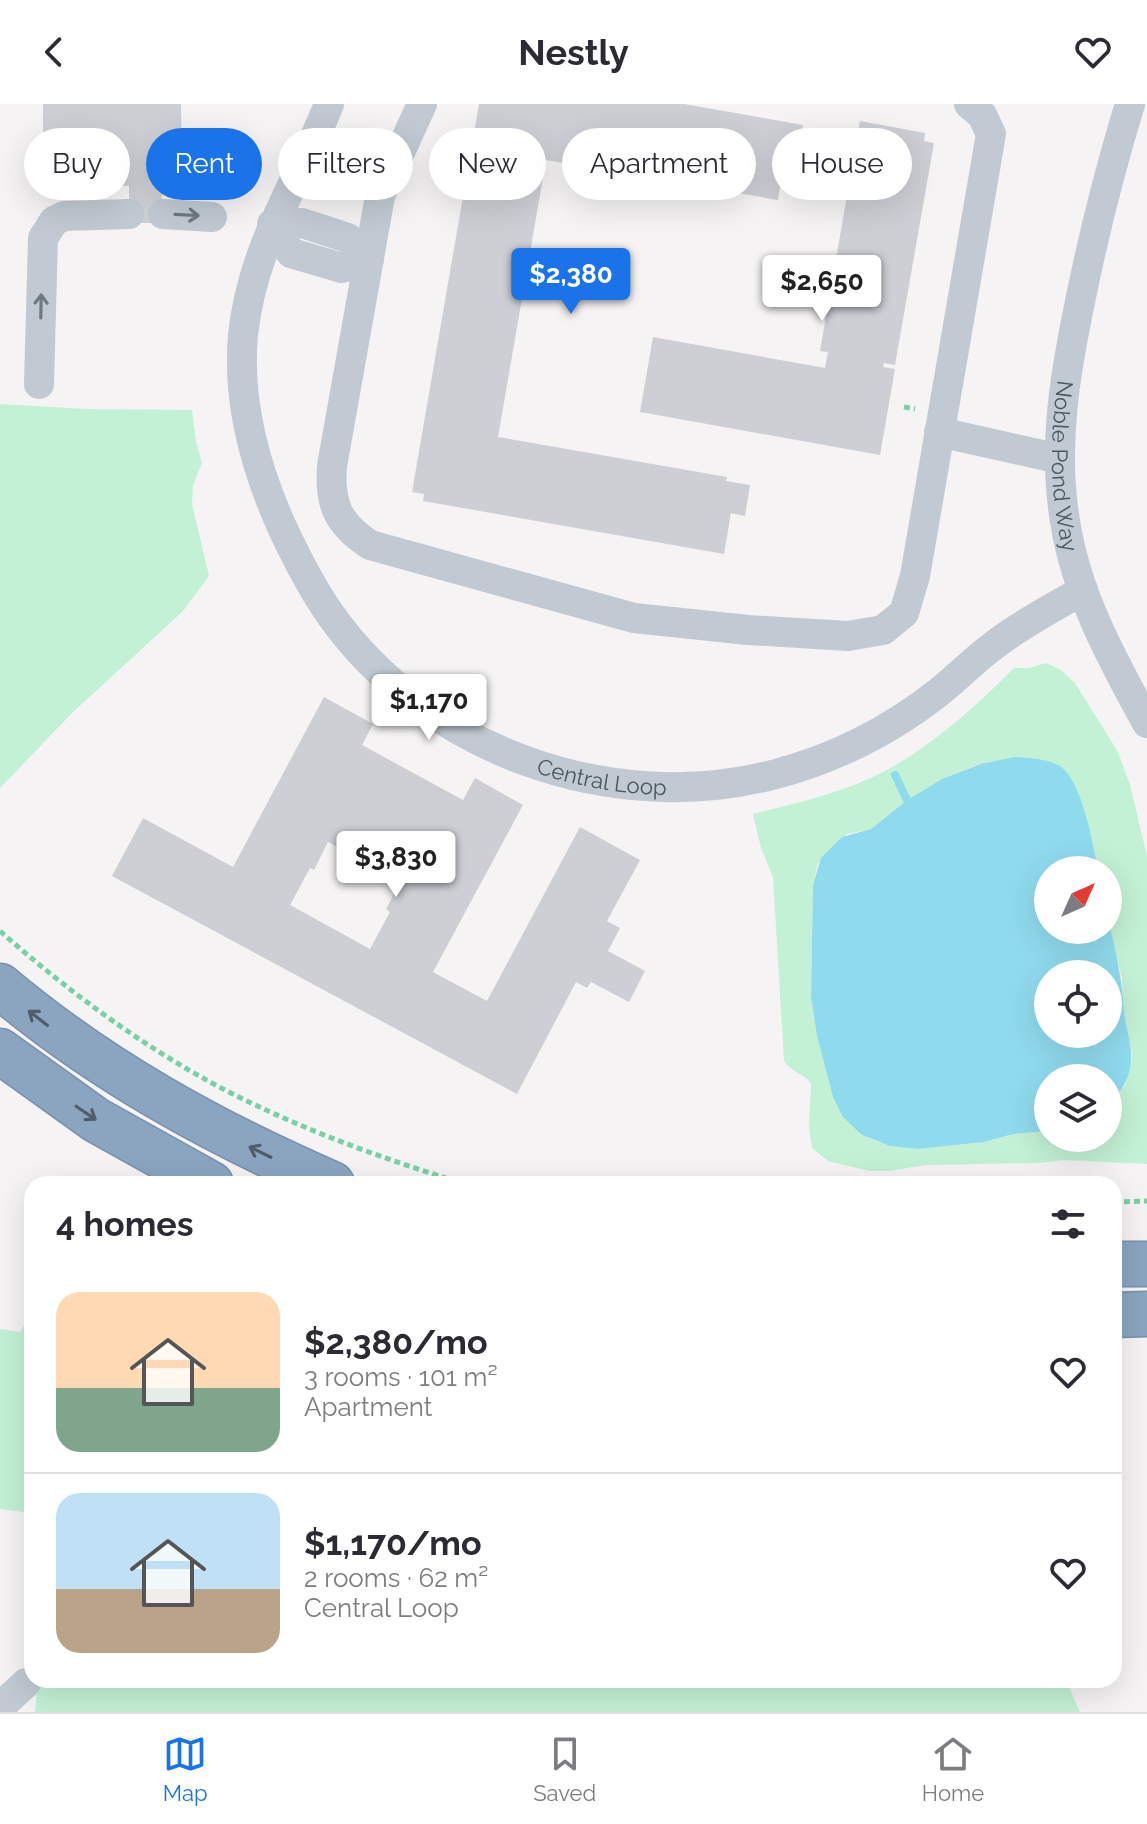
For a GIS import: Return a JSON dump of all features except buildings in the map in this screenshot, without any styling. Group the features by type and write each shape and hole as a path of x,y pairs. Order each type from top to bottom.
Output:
{"highway":[{"path":"0,986 41,1021 117,1073 185,1114 313,1176"},
{"path":"0,1051 96,1120 197,1176"},
{"path":"1122,1264 1147,1264"},
{"path":"1122,1315 1147,1314"}],"street":[{"name":"Central Loop","path":"329,104 317,135 272,224 251,289 243,336 246,411 258,464 273,507 316,592 351,640 381,671 454,727 507,753 576,776 617,783 691,787 774,775 815,762 882,731 942,690 1012,632 1083,590"},
{"path":"422,104 380,196 332,466 330,487 336,511 353,534 370,545 634,618 848,636 883,630 904,613 915,576 991,134 982,115 969,104"},
{"name":"Noble Pond Way","path":"1130,104 1092,244 1066,371 1060,459 1065,520 1083,590 1112,659 1147,723"},
{"path":"39,384 43,238 54,221 64,216 129,214"},
{"path":"163,214 212,217"},
{"path":"272,224 291,253 342,268 369,259"},
{"path":"939,432 1060,459"},
{"path":"0,1707 24,1685"}],"path":[{"path":"0,931 121,1027 193,1071 264,1109 353,1147 441,1176"},
{"path":"1122,1202 1147,1201"}],"green space":[{"path":"0,404 192,410 202,463 193,485 192,504 209,576 183,611 72,713 0,788"},
{"path":"1046,663 1061,670 1075,683 1118,752 1130,785 1147,856 1147,1164 1064,1160 925,1165 870,1171 828,1161 812,1148 809,1127 811,1083 784,1061 773,877 761,848 753,814 825,795 878,775 942,733 1014,668","holes":["1014,757 1043,760 1062,770 1075,788 1095,856 1122,856 1122,944 1114,944 1118,960 1122,960 1124,1012 1132,1056 1122,1089 1122,1152 1034,1152 1034,1132 984,1142 918,1149 890,1146 868,1138 833,1097 817,1036 811,997 813,885 818,863 847,834 871,829 907,800 942,779 975,766"]},
{"path":"24,1325 24,1512 0,1509 0,1329 20,1332"},
{"path":"37,1688 1069,1688 1080,1712 35,1712"}],"water":[{"path":"1014,757 1058,765 1074,783 1095,856 1034,856 1034,944 1114,944 1117,960 1034,960 1034,1048 1122,1048 1122,993 1131,1061 1122,1088 1122,1064 1034,1064 1034,1132 984,1142 918,1149 890,1146 862,1135 843,1117 833,1097 817,1036 811,997 813,885 821,858 842,837 871,829 907,800 942,779 981,764"}],"waterway":[{"path":"895,775 907,800"}]}
